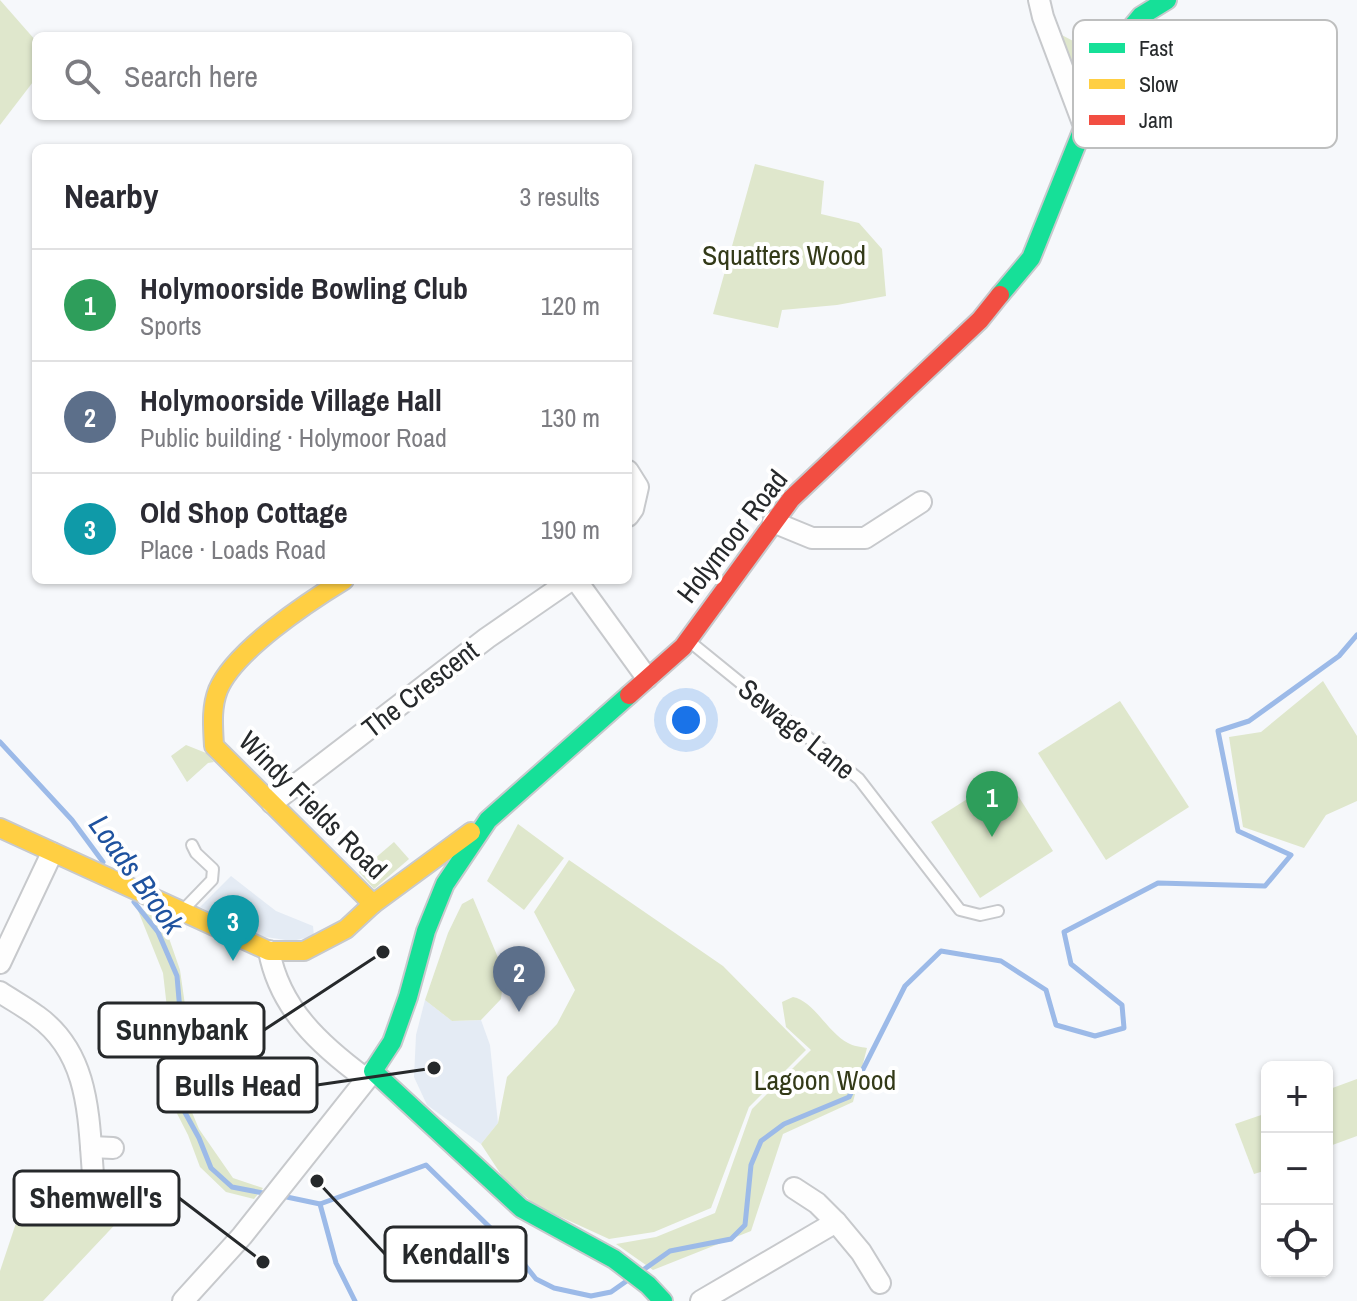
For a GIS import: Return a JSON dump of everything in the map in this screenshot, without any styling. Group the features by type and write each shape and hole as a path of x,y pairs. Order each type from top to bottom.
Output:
{"street":[{"path":"1039,0 1073,97"},
{"name":"Holymoor Road","path":"1138,20 1167,0"},
{"name":"Holymoor Road","path":"370,1075 392,1042 426,931 445,884 488,820 683,647 791,499 980,320 1031,258 1075,148"},
{"path":"632,477 638,487 632,510"},
{"path":"773,522 812,538 865,538 921,502"},
{"name":"Windy Fields Road","path":"337,584 319,594 245,653 227,673 214,701 211,720 214,746 373,904"},
{"name":"The Crescent","path":"272,803 487,638 567,584"},
{"path":"576,584 647,678"},
{"path":"0,828 269,951 304,951 346,929 373,904 488,820"},
{"path":"0,963 52,853"},
{"path":"269,951 274,975 289,1006 332,1054 370,1075 521,1208 622,1264 647,1281 663,1301"},
{"path":"0,992 39,1016 59,1035 80,1070 90,1116 94,1186"},
{"path":"183,1301 242,1236 370,1075"},
{"path":"91,1147 113,1148"},
{"path":"794,1188 817,1203 836,1222 861,1252 880,1283"},
{"path":"701,1301 836,1222"}],"lane":[{"name":"Sewage Lane","path":"687,640 859,779 960,910 980,915 998,911"},
{"path":"181,913 212,880 213,869 192,845"}],"shaded area":[{"path":"231,876 276,911 313,926 314,936 292,941 253,935 200,907"},
{"path":"425,1000 452,1021 481,1020 490,1045 498,1123 481,1144 427,1105 414,1077 416,1035"}],"green space":[{"path":"0,0 32,36 32,83 0,125"},
{"path":"1056,32 1073,41 1073,73"},
{"name":"Squatters Wood","path":"755,164 824,181 821,214 859,223 882,249 886,296 782,310 778,328 713,314"},
{"path":"1323,681 1357,736 1357,801 1326,815 1304,848 1243,827 1229,737 1261,732"},
{"path":"1120,701 1189,807 1106,860 1038,753"},
{"path":"186,745 206,753 214,762 208,763 187,782 171,756"},
{"path":"1005,775 1053,851 980,898 931,822"},
{"path":"518,824 564,858 524,910 487,881"},
{"path":"394,842 409,859 374,889 359,872"},
{"path":"569,860 723,966 806,1050 749,1107 711,1208 654,1232 609,1239 537,1206 504,1179 481,1144 498,1123 507,1077 557,1024 575,990 534,912"},
{"path":"473,898 509,984 502,990 501,999 481,1020 452,1021 425,1000 448,933 462,904"},
{"path":"137,908 162,918 180,970 186,1012 181,1086 199,1129 233,1178 263,1188 254,1199 226,1192 200,1167 166,1092 160,1063 167,1008 163,973"},
{"name":"Lagoon Wood","path":"793,997 808,1004 841,1038 852,1045 867,1048 853,1102 783,1134 751,1231 653,1270 616,1244 656,1237 715,1213 752,1109 811,1050 786,1027 782,1002"},
{"path":"1357,1079 1357,1136 1333,1145 1333,1133 1333,1088"},
{"path":"1261,1115 1261,1172 1254,1174 1235,1124"},
{"path":"94,1186 124,1215 43,1301 0,1301 0,1271 16,1223 75,1216 83,1198"}],"waterway":[{"path":"643,1270 670,1251 731,1239 745,1225 751,1165 761,1141 784,1124 849,1097 905,986 941,951 1001,961 1046,990 1056,1025 1095,1036 1124,1028 1122,1005 1071,964 1064,932 1158,883 1265,886 1291,855 1238,831 1218,731 1249,721 1339,656 1357,635"},
{"name":"Loads Brook","path":"0,742 72,820 103,862"},
{"name":"Loads Brook","path":"134,902 158,932 177,976 180,1011 170,1063 172,1089 199,1138 211,1168 232,1187 268,1194"},
{"path":"355,1301 336,1263 320,1204 426,1165 512,1249 536,1279 554,1288 591,1296 611,1292 628,1280"},
{"name":"Loads Brook","path":"282,1196 320,1204"}],"traffic: fast":[{"path":"1138,20 1167,0"},
{"path":"1000,295 1031,258 1075,148"},
{"path":"629,695 488,820 445,884 426,931 392,1042 373,1071 521,1208 614,1259 663,1301"}],"traffic: slow":[{"path":"338,584 274,629 239,659 218,690 214,704 214,746 373,904"},
{"path":"0,828 269,951 304,951 346,929 373,904 471,832"}],"traffic: jam":[{"path":"629,695 683,647 791,499 980,320 1000,295"}],"place":[{"name":"Holymoorside Bowling Club","path":"992,837"},
{"name":"Sunnybank","path":"383,952"},
{"name":"Old Shop Cottage","path":"233,961"},
{"name":"Holymoorside Village Hall","path":"519,1012"},
{"name":"Bulls Head","path":"434,1068"},
{"name":"Kendall's","path":"317,1181"},
{"name":"Shemwell's","path":"263,1262"}]}
